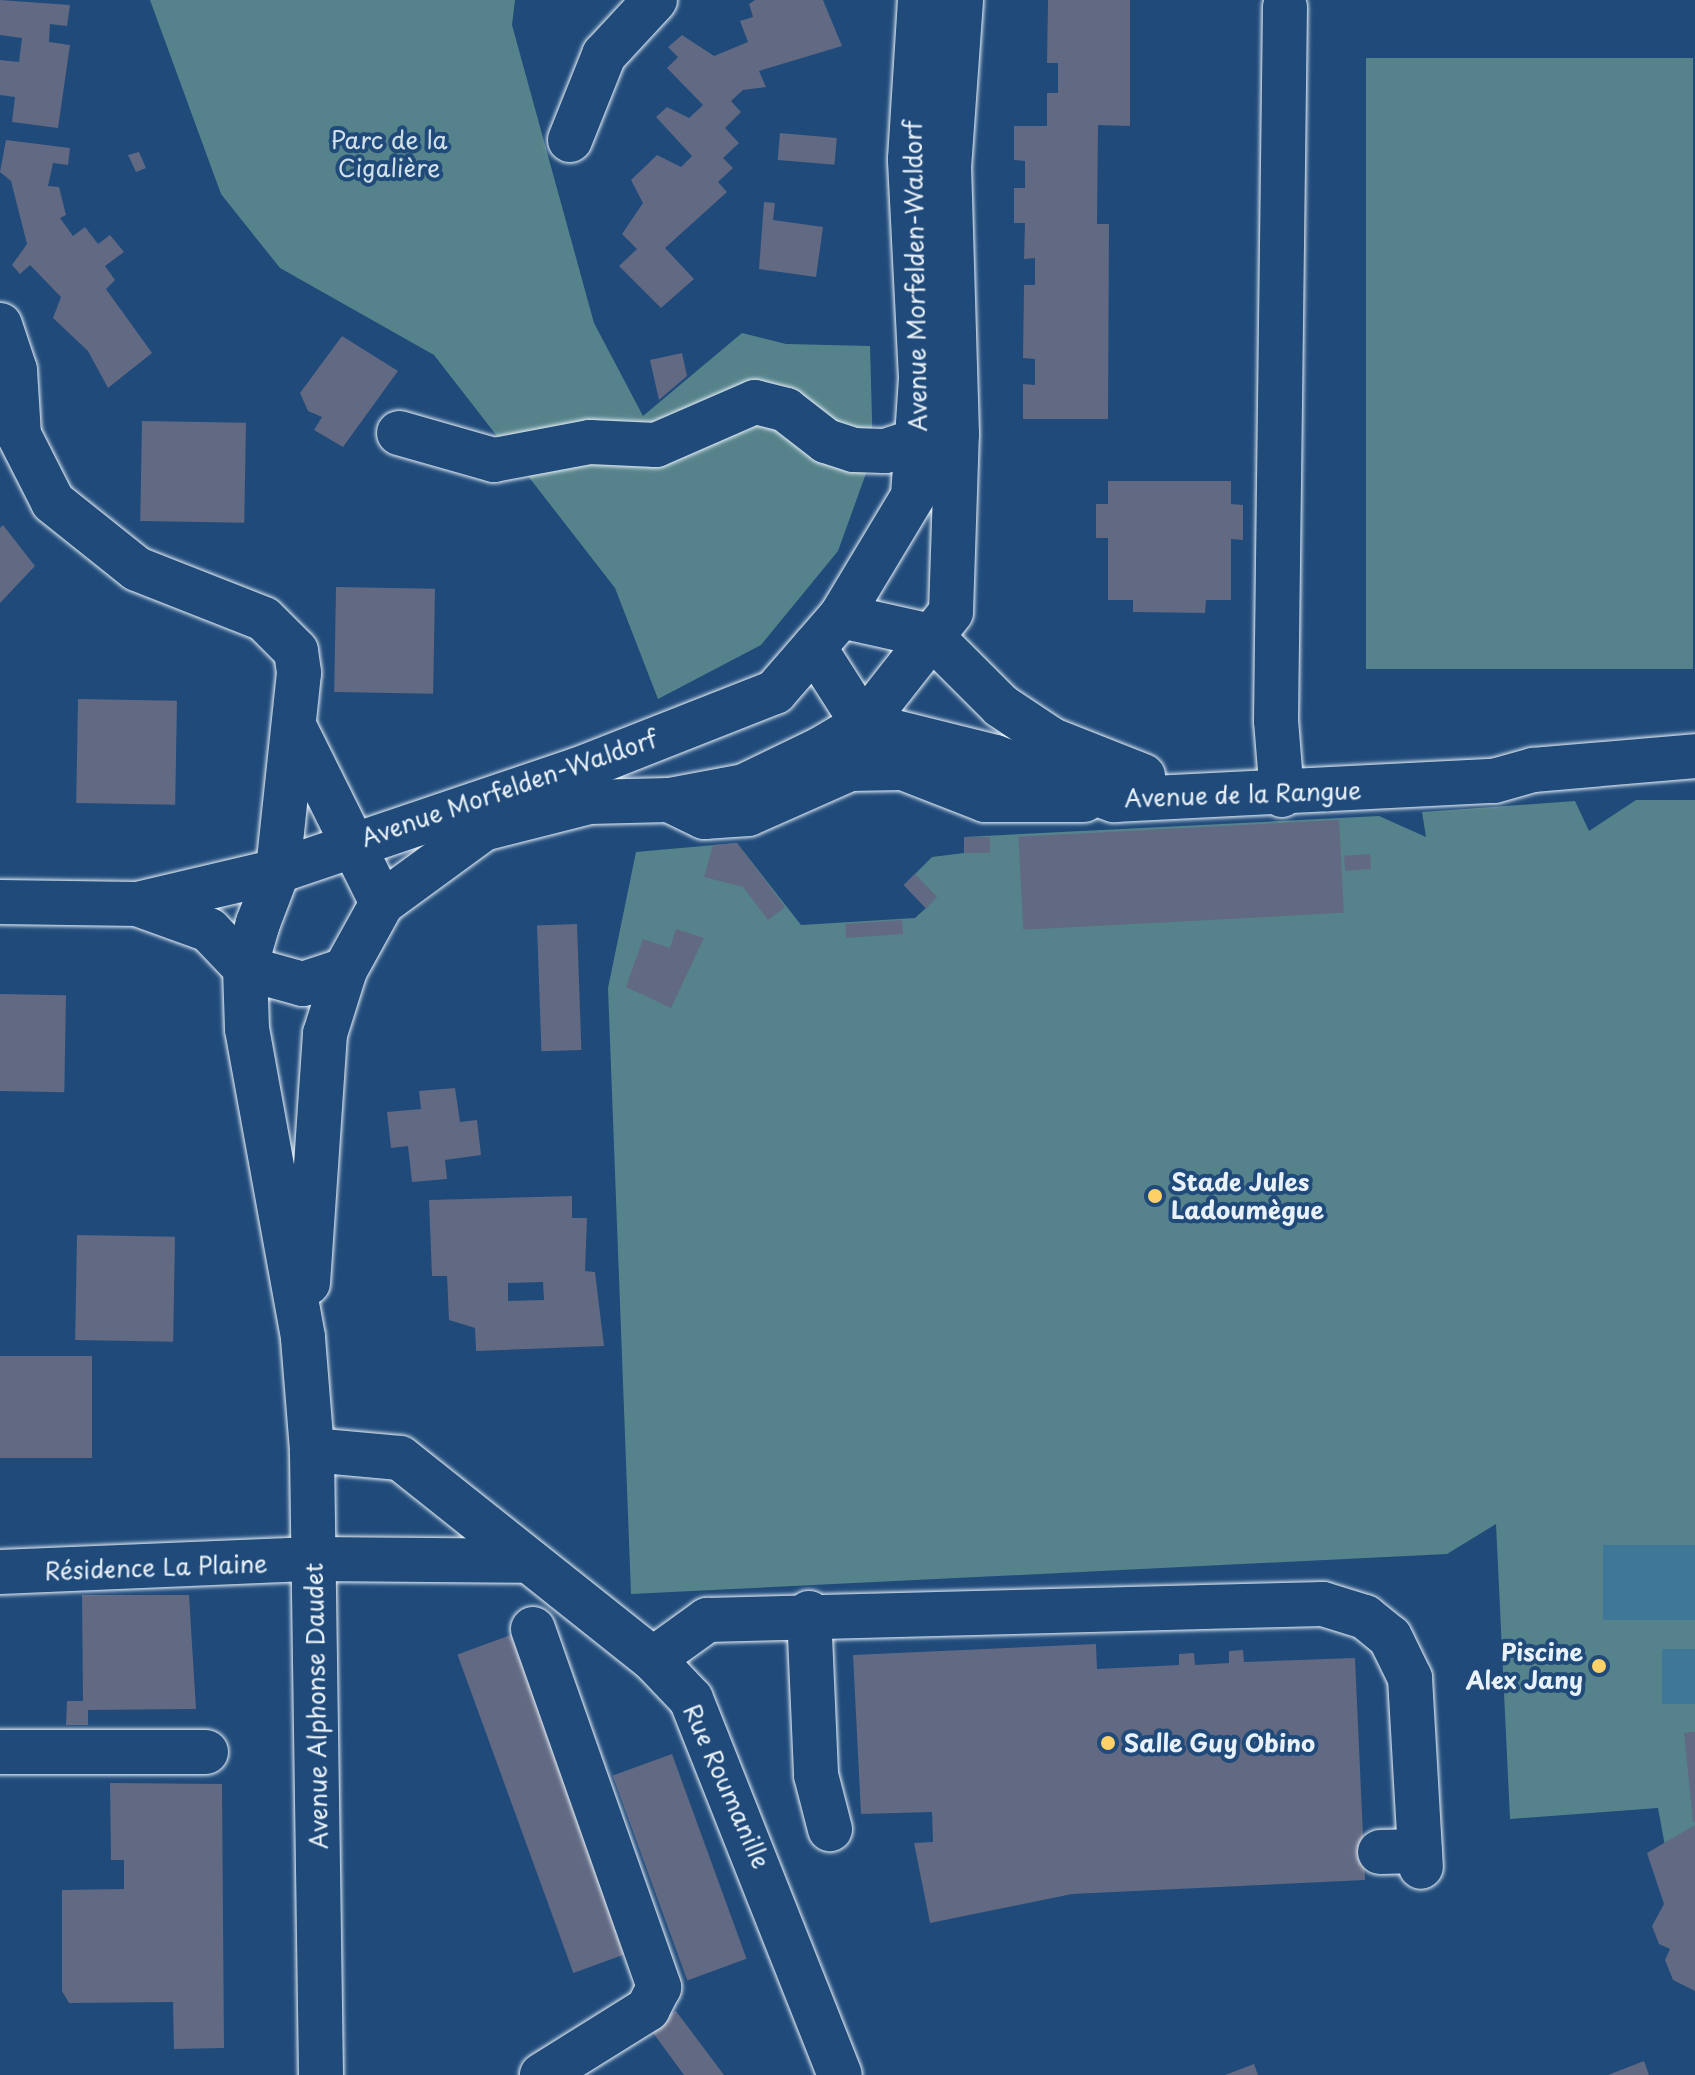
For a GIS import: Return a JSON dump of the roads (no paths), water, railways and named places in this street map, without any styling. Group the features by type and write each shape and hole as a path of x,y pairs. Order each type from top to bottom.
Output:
{"street":[{"path":"570,140 604,55 655,0"},
{"name":"Avenue Morfelden-Waldorf","path":"137,904 278,871 356,840 577,770 775,692 828,632 913,496 921,378 910,159 920,0"},
{"name":"Avenue Morfelden-Waldorf","path":"345,970 382,903 483,829 589,802 669,800 744,786 863,724 951,612 955,563 949,168 961,0"},
{"path":"1281,782 1285,7"},
{"path":"0,325 15,370 9,443 36,481 105,546 137,569 264,619 284,635 299,673 296,727 278,871 245,968"},
{"path":"399,433 494,460 590,442 656,445 755,402 786,410 826,441 854,450 885,451 916,441"},
{"path":"850,769 863,724 828,632 931,636"},
{"name":"Avenue de la Rangue","path":"931,636 1001,706 1102,765 1147,776 1281,782"},
{"name":"Avenue de la Rangue","path":"863,724 995,757 1114,800 1491,762 1533,770 1695,756"},
{"path":"296,727 323,795 356,840 382,903"},
{"path":"669,800 704,817 748,814 850,769 903,768 985,800 1114,800"},
{"path":"0,902 137,904 209,930 245,968 303,984 345,970"},
{"name":"Avenue Alphonse Daudet","path":"245,968 247,1029 303,1337 312,1450 321,2075"},
{"name":"Avenue Alphonse Daudet","path":"303,1337 325,1034 345,970"},
{"name":"Rue Roumanille","path":"312,1450 400,1458 525,1561 653,1659 691,1699 764,1869 840,2075"},
{"path":"313,1559 525,1561"},
{"name":"Résidence La Plaine","path":"0,1572 313,1559"},
{"path":"653,1659 707,1620 809,1613 1323,1604 1365,1617 1390,1637 1410,1678 1407,1857"},
{"path":"809,1613 816,1775 830,1829"},
{"path":"533,1629 659,1987 648,2009 542,2075"},
{"path":"0,1752 206,1752"}],"water":[{"path":"1603,1545 1695,1545 1695,1620 1603,1620"},
{"path":"1662,1649 1695,1649 1695,1704 1662,1704"}],"place":[{"name":"Stade Jules Ladoumègue","path":"1155,1196"},
{"name":"Piscine Alex Jany","path":"1599,1666"},
{"name":"Salle Guy Obino","path":"1108,1743"}],"park label":[{"name":"Parc de la Cigalière","path":"389,154"}]}
